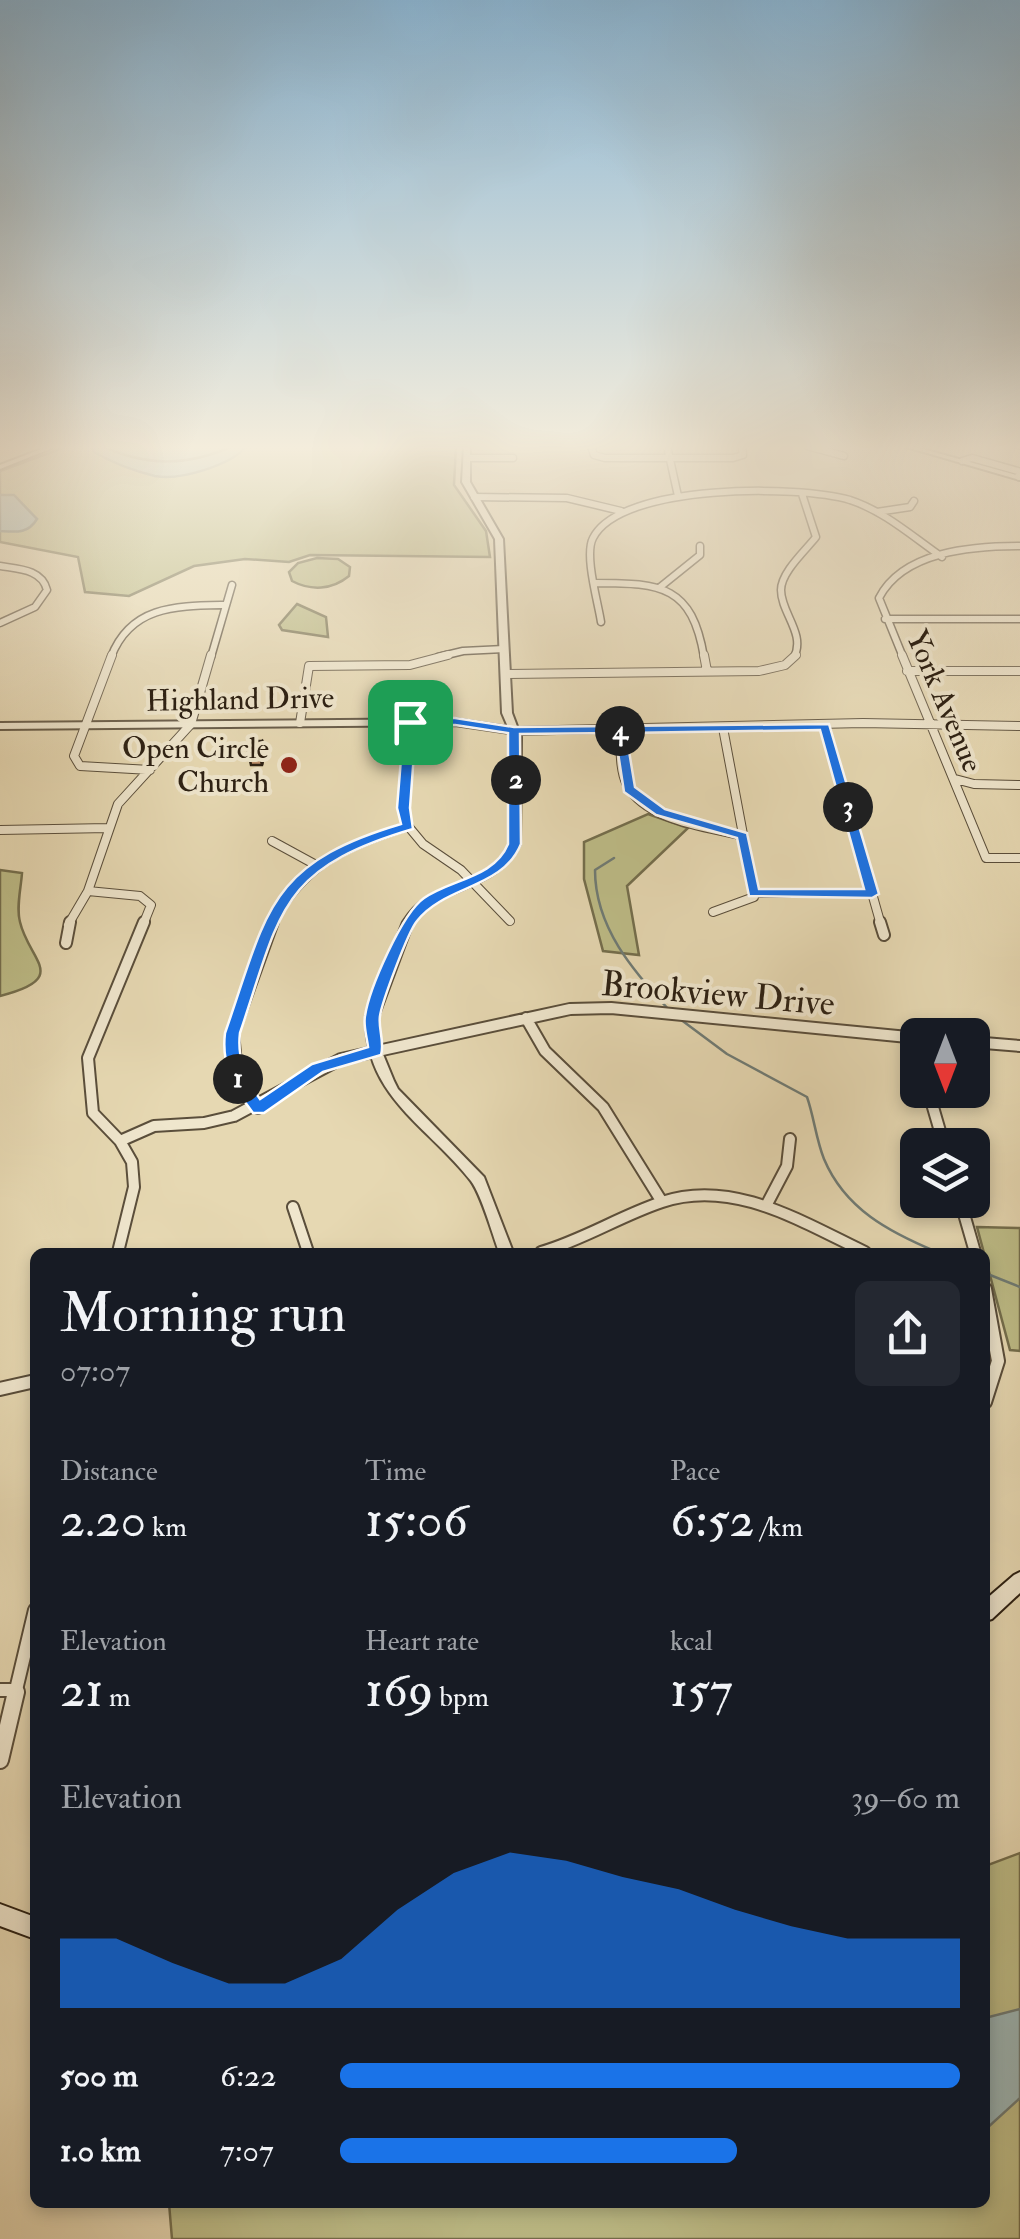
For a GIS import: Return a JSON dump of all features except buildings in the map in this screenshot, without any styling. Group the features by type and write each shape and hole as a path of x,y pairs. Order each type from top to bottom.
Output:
{"main road":[{"path":"990,1607 1020,1580"},
{"path":"0,1915 30,1926"}],"street":[{"path":"500,550 507,713 514,731 515,844 502,865 428,901 408,922 372,1017 376,1051 394,1092 479,1181 504,1248"},
{"path":"594,550 602,622"},
{"path":"659,588 700,555 700,550"},
{"path":"505,674 772,669 789,663 798,654 781,589 806,550"},
{"path":"932,550 942,557"},
{"name":"York Avenue","path":"968,550 907,567 887,580 879,598 986,858 1020,858"},
{"path":"0,566 31,570 46,582 47,590 35,607 0,622"},
{"path":"596,583 632,583 659,588 679,598 692,610 707,671"},
{"path":"66,943 68,924 88,891 108,828 125,793 180,744 191,724 232,584"},
{"path":"151,770 80,766 74,756 120,637 130,624 169,608 226,605"},
{"path":"886,619 1020,619"},
{"path":"300,723 308,666 410,666 463,651 504,649"},
{"path":"908,670 1020,671"},
{"path":"410,722 404,808 408,826 424,844 473,881 510,921"},
{"name":"Highland Drive","path":"0,726 455,722 514,731 1020,726"},
{"path":"825,726 884,935"},
{"path":"714,912 754,897 722,728"},
{"path":"620,730 625,780 636,798 661,812 743,836"},
{"path":"955,779 974,784 1020,785"},
{"path":"258,1108 234,1069 232,1033 274,912 291,888 316,865 359,841 408,826"},
{"path":"0,830 108,828"},
{"path":"272,842 316,865"},
{"path":"88,891 140,896 151,905 88,1058 94,1113 120,1141 132,1162 134,1186 119,1248"},
{"path":"754,893 872,894"},
{"name":"Brookview Drive","path":"120,1141 132,1131 160,1124 214,1122 258,1108 318,1068 376,1051 570,1010 611,1008 900,1037"},
{"path":"526,1018 545,1052 603,1107 662,1202"},
{"path":"990,1044 1020,1046"},
{"path":"766,1206 785,1175 791,1154 790,1139"},
{"path":"556,1248 583,1241 662,1202 713,1194 766,1206 856,1248"},
{"path":"293,1206 307,1248"},
{"path":"965,1218 973,1248"},
{"path":"990,1311 1000,1356 990,1394"},
{"path":"0,1389 30,1382"},
{"path":"0,1760 30,1631"},
{"path":"0,1690 16,1690"}],"shaded area":[{"path":"44,550 489,550 490,557 310,555 289,562 245,559 194,566 129,596 85,592 78,557"},
{"path":"317,558 338,559 350,567 349,576 321,588 292,581 289,572 298,563"},
{"path":"297,604 326,617 328,637 282,630 279,625"},
{"path":"648,814 688,828 627,886 639,955 603,951 584,879 584,842"},
{"path":"0,870 22,873 19,916 40,975 22,989 0,996"},
{"path":"977,1227 1020,1228 1020,1351 1010,1350 990,1275 990,1248 983,1248"},
{"path":"1020,1853 1020,2239 172,2239 169,2208 990,2208 990,1864"}],"water":[{"path":"1020,2009 1020,2098 990,2125 990,2017"}],"waterway":[{"path":"614,858 595,870 602,910 630,964 670,1011"},
{"path":"680,1019 727,1054 807,1097 824,1159 844,1192 870,1217 928,1248"},
{"path":"990,1275 1020,1287"}],"place":[{"name":"Open Circle Church","path":"289,765"}],"route":[{"path":"410,722 404,808 408,826 336,852 291,888 274,912 232,1033 230,1051 241,1085 258,1108 318,1068 376,1051 372,1017 408,922 428,901 492,872 510,855 515,844 514,731 825,726 872,894 754,893 743,836 661,812 636,798 625,780 620,730 514,731 455,722 410,722"}]}
